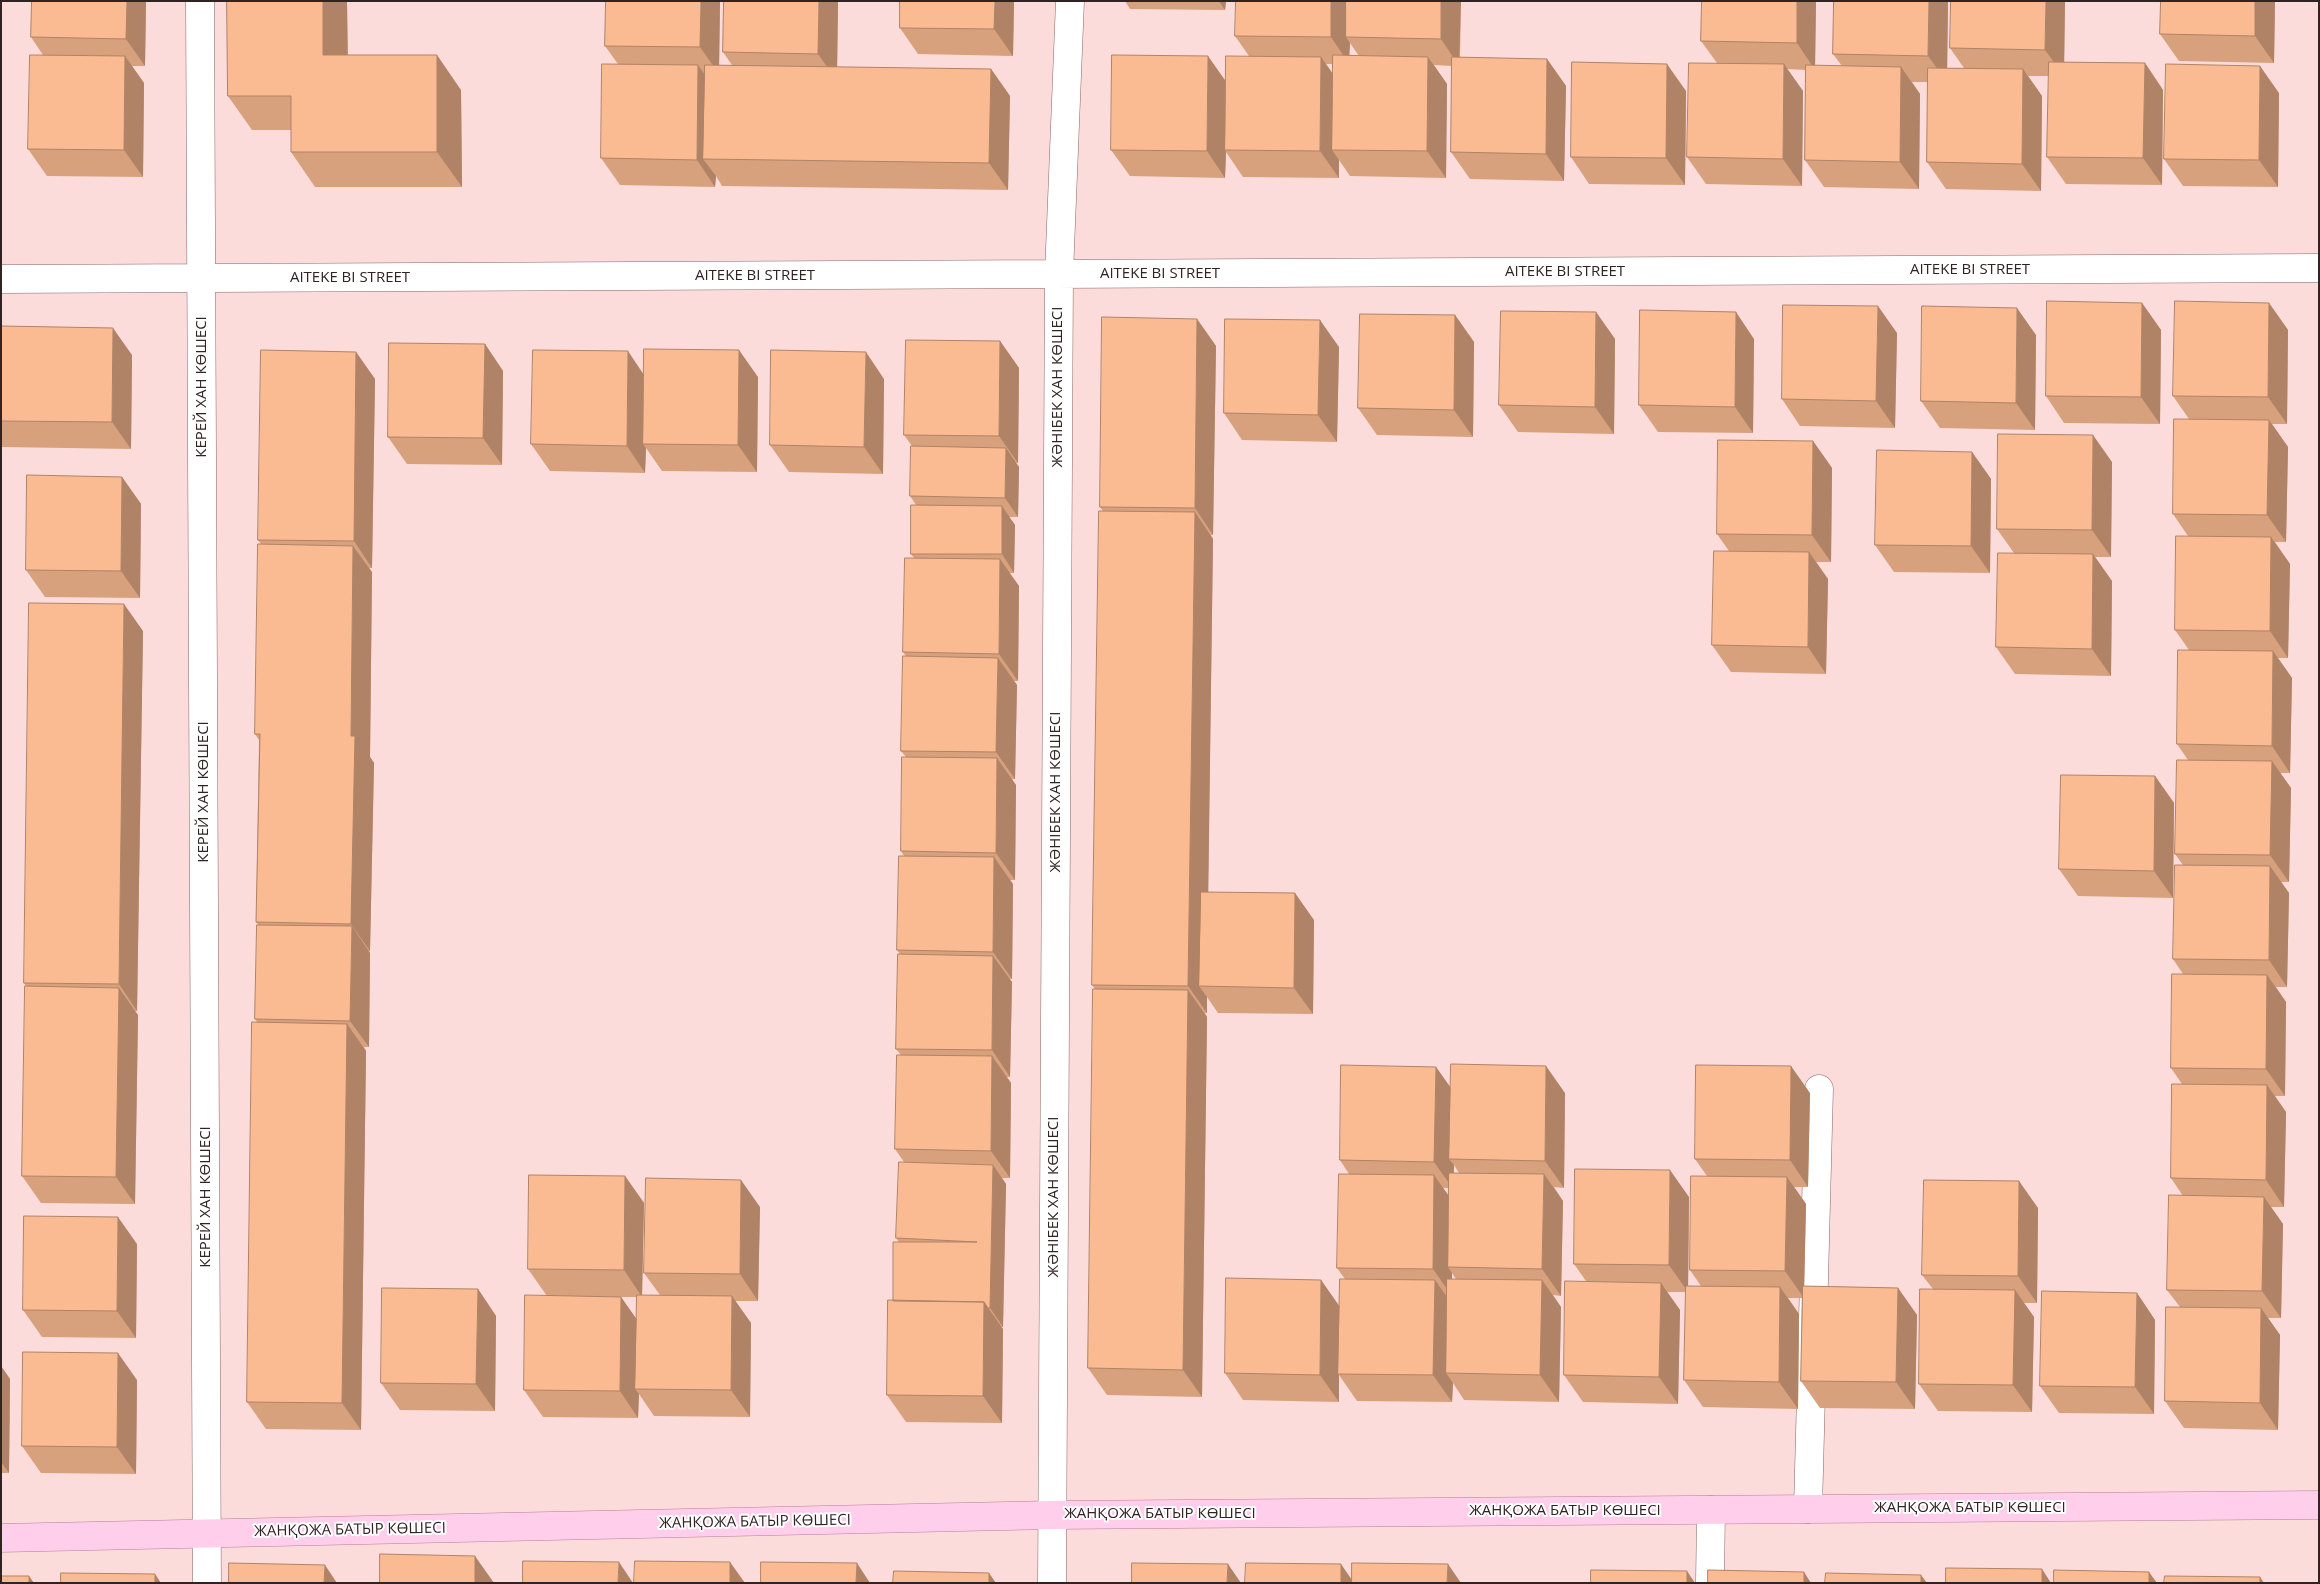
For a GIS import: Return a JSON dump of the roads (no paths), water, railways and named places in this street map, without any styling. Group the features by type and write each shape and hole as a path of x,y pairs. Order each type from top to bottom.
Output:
{"main road":[{"name":"ЖАНҚОЖА БАТЫР КӨШЕСІ","path":"1,1538 1052,1515 2319,1505"}],"street":[{"name":"КЕРЕЙ ХАН КӨШЕСІ","path":"200,1 206,1583"},
{"name":"ЖӘНІБЕК ХАН КӨШЕСІ","path":"1052,1583 1059,274 1070,1"},
{"name":"AITEKE BI STREET","path":"1,279 2319,268"},
{"path":"1808,1509 1819,1088"},
{"path":"1710,1583 1711,1510"}]}
